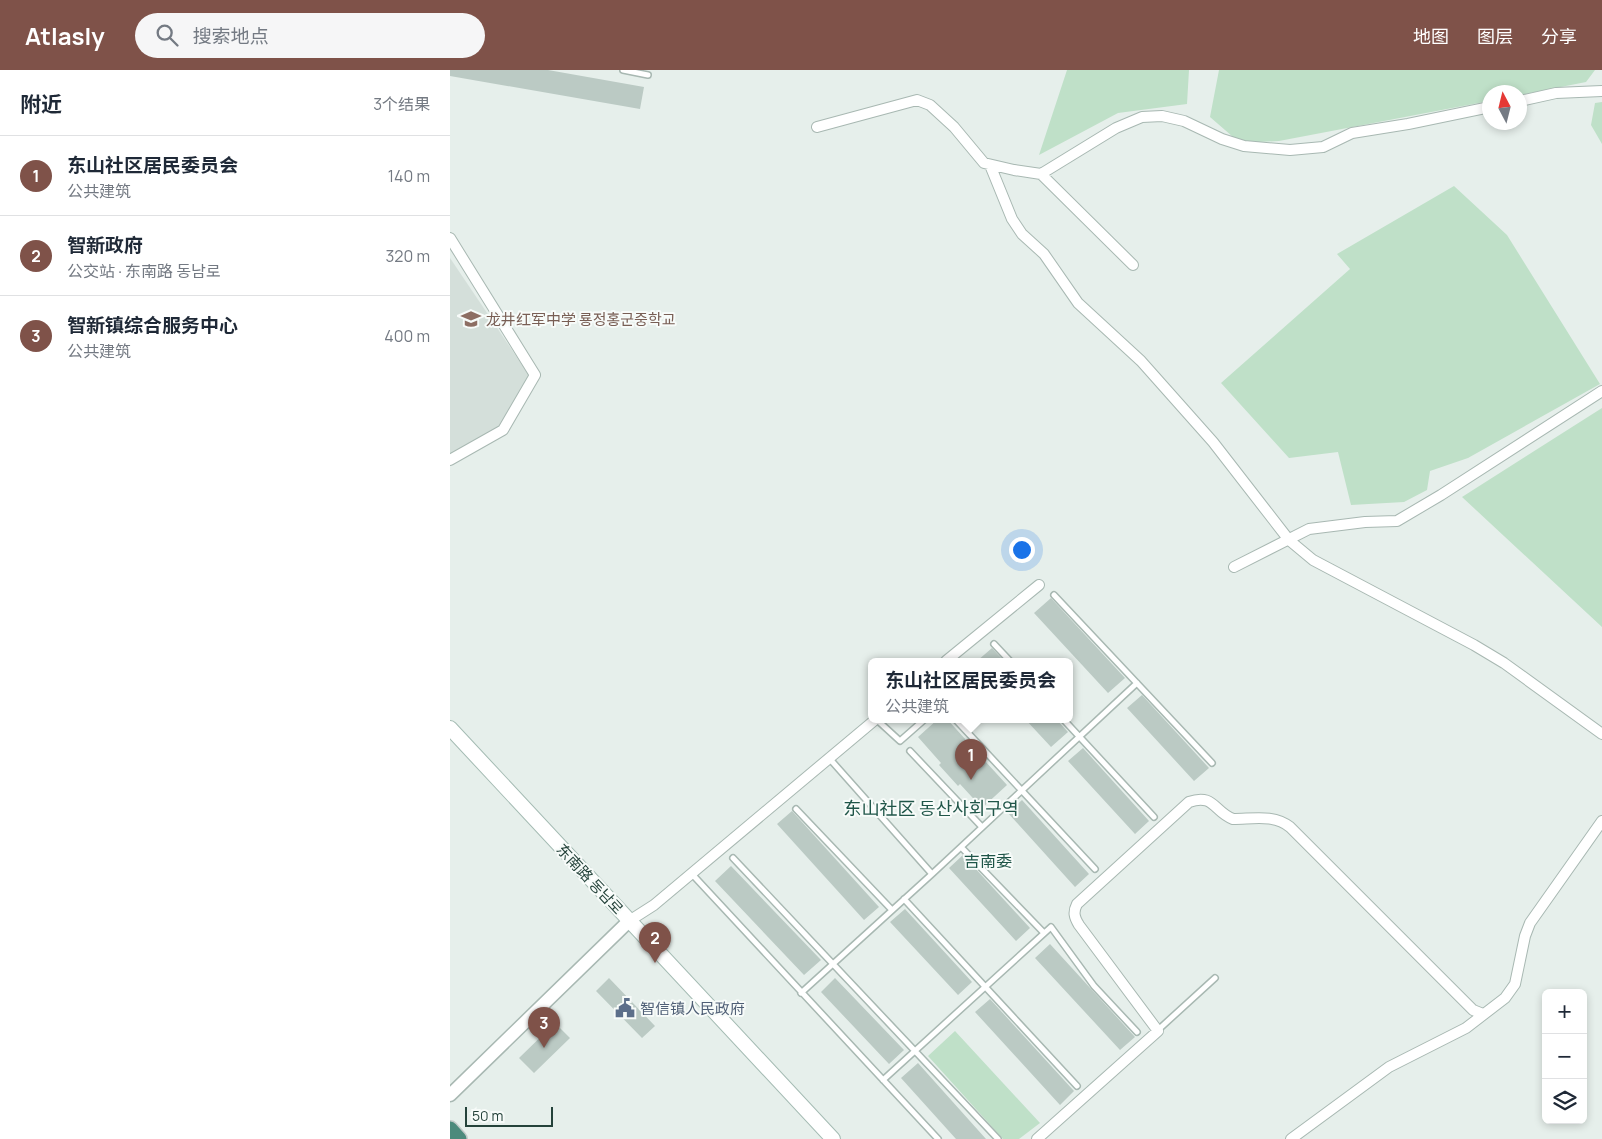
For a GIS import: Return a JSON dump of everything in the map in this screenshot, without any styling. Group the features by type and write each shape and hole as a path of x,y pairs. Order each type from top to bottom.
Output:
{"highway":[{"path":"450,1129 459,1139"}],"main road":[{"name":"东南路 동남로","path":"450,728 834,1139"}],"street":[{"path":"1527,100 1556,94 1602,91"},
{"path":"817,127 917,100 930,105 954,127 984,163 1041,174 1133,265"},
{"path":"1041,174 1116,128 1142,117 1162,116 1184,120 1222,139 1244,146 1290,150 1322,147 1352,133 1482,109"},
{"path":"990,165 1012,219 1022,234 1044,254 1078,303 1140,361 1213,442 1289,540 1313,560 1474,645 1504,663 1602,734"},
{"path":"450,238 535,375 503,430 450,460"},
{"path":"1234,567 1309,529 1365,522 1397,521 1441,495 1602,391"},
{"path":"950,658 1039,585"},
{"path":"450,1095 629,921 654,905 871,723"},
{"path":"1037,1139 1158,1031 1079,925 1075,918 1074,910 1077,904 1189,802 1197,799 1213,803 1227,817 1234,819 1274,818 1284,822 1473,1010 1483,1014"},
{"path":"1291,1139 1389,1067 1466,1028 1505,998 1515,984 1525,936 1530,923 1602,821"}],"lane":[{"path":"623,70 648,75"},
{"path":"1054,595 1212,763"},
{"path":"994,644 1007,658"},
{"path":"801,992 932,874 1137,683"},
{"path":"880,723 900,741 921,723"},
{"path":"960,723 1094,869"},
{"path":"1067,723 1154,817"},
{"path":"910,751 982,827"},
{"path":"829,758 932,874"},
{"path":"796,809 892,910"},
{"path":"961,847 1044,933"},
{"path":"734,858 998,1139"},
{"path":"691,873 938,1139"},
{"path":"904,899 1077,1086"},
{"path":"883,1080 1050,927 1094,986 1137,1032"},
{"path":"1158,1031 1216,978"}],"shaded area":[{"name":"龙井红军中学 룡정홍군중학교","path":"450,258 533,381 503,431 450,459"}],"green space":[{"path":"1067,70 1189,70 1187,104 1118,113 1039,155"},
{"path":"1219,70 1595,70 1586,82 1527,94 1527,85 1482,85 1482,102 1279,141 1240,143 1210,117"},
{"path":"1602,102 1602,144 1591,125 1595,103"},
{"path":"1454,186 1507,235 1600,384 1468,458 1430,471 1427,490 1404,502 1351,505 1338,452 1289,458 1221,383 1350,269 1337,254"},
{"path":"1602,408 1602,627 1462,497"},
{"path":"955,1031 1040,1123 1019,1139 1003,1139 928,1056"}],"building":[{"path":"450,70 548,70 644,87 640,109 450,76"},
{"path":"1051,598 1125,678 1108,693 1034,613"},
{"path":"992,648 1001,658 980,658"},
{"path":"1142,695 1209,768 1194,781 1127,708"},
{"path":"934,723 951,723 987,760 985,761 1007,785 982,808 939,765 941,763 918,737"},
{"path":"1029,723 1060,723 1068,732 1051,747"},
{"path":"1083,748 1149,821 1135,834 1068,761"},
{"path":"1022,800 1089,874 1075,887 1008,813"},
{"path":"792,811 879,907 864,920 777,824"},
{"path":"963,855 1030,928 1016,941 949,868"},
{"path":"731,866 821,960 804,975 715,881"},
{"path":"905,909 972,982 958,995 890,922"},
{"path":"1050,944 1135,1037 1120,1050 1035,958"},
{"name":"智信镇人民政府","path":"609,978 655,1026 642,1038 596,991"},
{"path":"835,978 904,1050 889,1064 821,992"},
{"path":"990,999 1074,1091 1060,1105 975,1012"},
{"path":"555,1023 570,1038 534,1073 519,1058"},
{"path":"918,1063 986,1139 956,1139 901,1078"}],"place":[{"name":"龙井红军中学 룡정홍군중학교","path":"471,319"},
{"name":"东山社区居民委员会","path":"971,780"},
{"name":"智新政府","path":"655,963"},
{"name":"智信镇人民政府","path":"625,1008"},
{"name":"智新镇综合服务中心","path":"544,1048"}],"district":[{"name":"东山社区 동산사회구역","path":"931,808"},
{"name":"吉南委","path":"988,861"}]}
